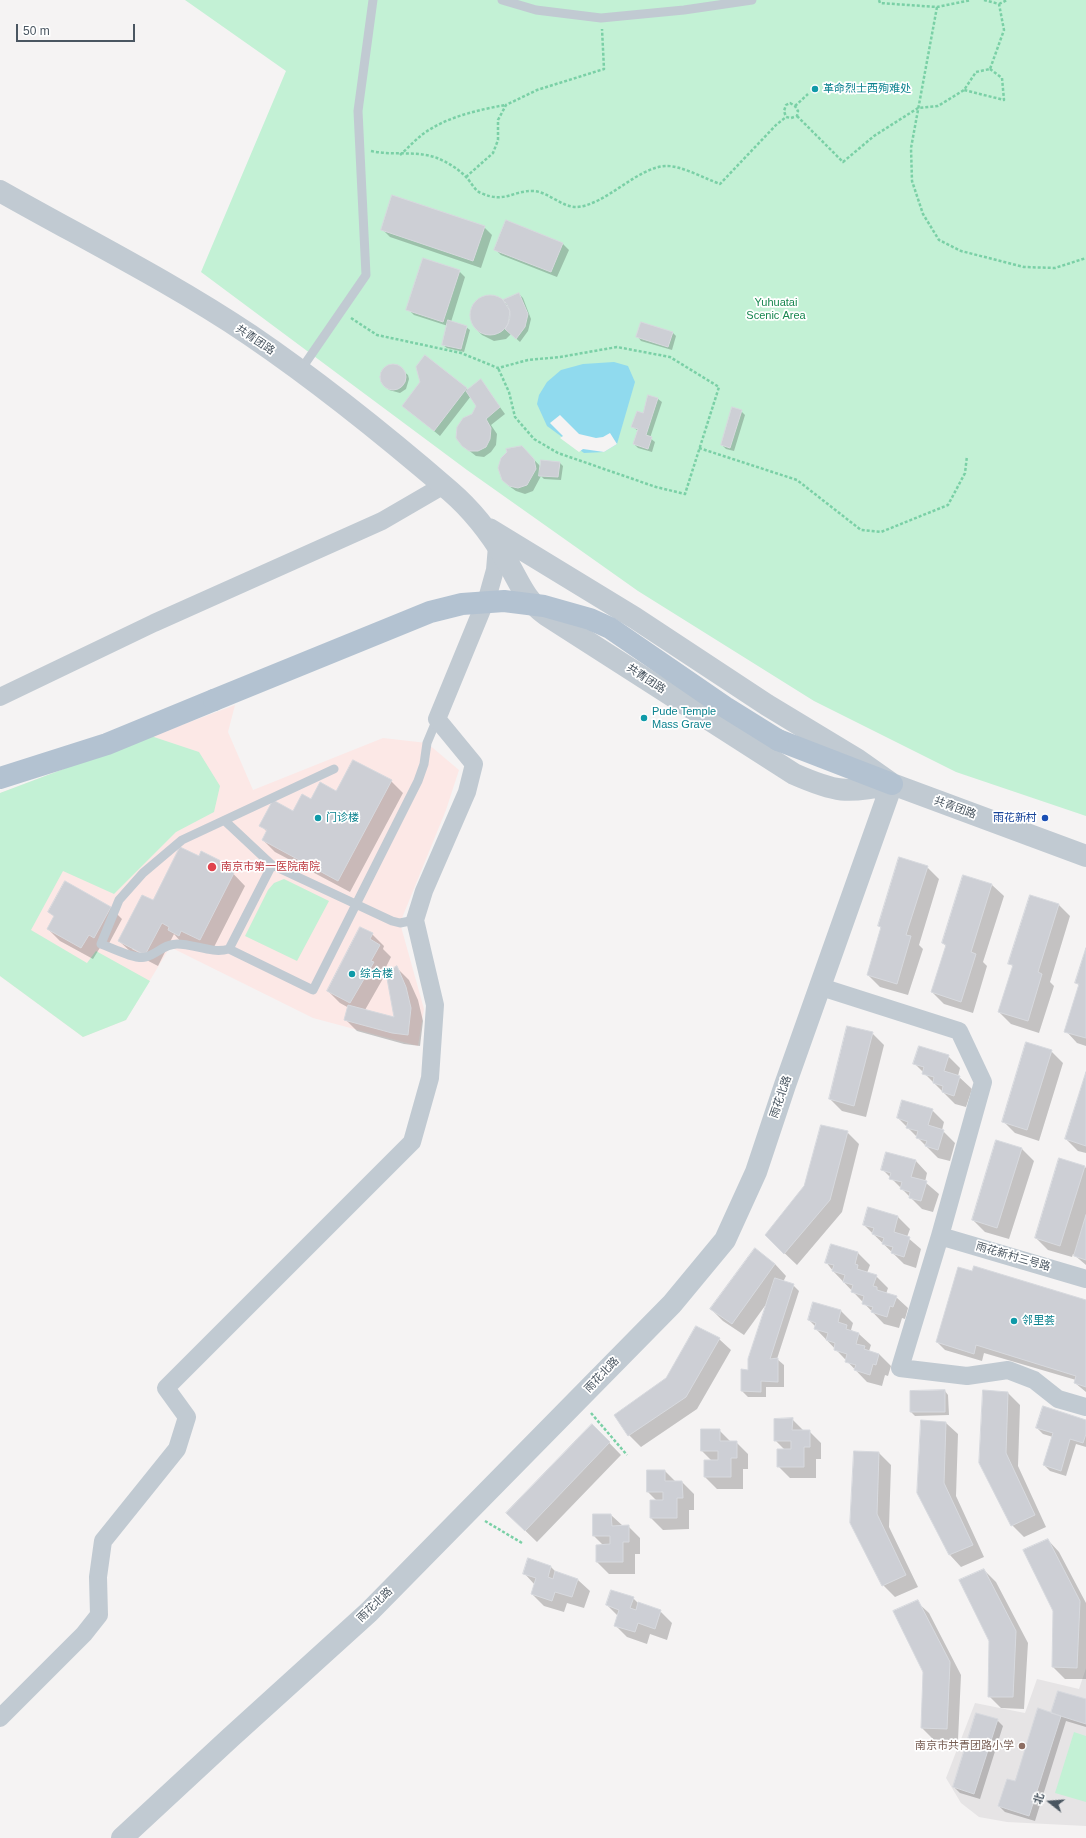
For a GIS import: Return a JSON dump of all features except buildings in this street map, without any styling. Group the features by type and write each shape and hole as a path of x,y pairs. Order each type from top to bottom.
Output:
{"main road":[{"path":"0,778 107,744 430,612 462,604 504,601 544,606 568,611 610,628 725,707 778,740 892,784"}],"street":[{"name":"共青团路","path":"0,191 174,289 249,334 300,371 444,485 471,511 483,525 497,546 525,595 536,607 770,760 794,774 817,784 839,791 862,791 892,784"},
{"path":"0,697 154,623 382,521 444,485"},
{"name":"共青团路","path":"483,525 635,618 767,705 858,760 892,784 1086,856"},
{"path":"0,1718 84,1634 100,1615 98,1577 102,1541 177,1449 187,1417 166,1388 412,1142 430,1078 434,1005 415,920 424,891 467,792 474,764 437,719 488,595 495,570 497,546"},
{"name":"雨花北路","path":"122,1838 369,1612 672,1304 726,1240 756,1172 785,1085 892,784"},
{"path":"821,987 959,1031 983,1082 940,1236 900,1368 967,1376 1008,1370 1034,1380 1058,1399 1086,1407"},
{"name":"雨花新村三号路","path":"940,1236 1086,1279"}],"lane":[{"path":"300,371 366,275 358,111 373,0"},
{"path":"502,0 536,10 601,18 684,10 752,0"},
{"path":"334,769 182,840 143,873 119,900 101,944 130,955 145,957 162,947 177,944 220,952 229,949 313,990 418,781 424,764 427,743 437,719"},
{"path":"225,821 272,865 392,922 400,923 415,920"},
{"path":"229,949 272,865"}],"path":[{"path":"879,0 880,3 937,7 971,0"},
{"path":"984,0 999,4 1008,0"},
{"path":"990,69 1004,30 999,4"},
{"path":"937,7 911,148 912,181 923,214 939,240 961,251 1024,267 1055,268 1086,258"},
{"path":"400,155 425,133 447,122 477,111 506,105 537,90 604,69 601,18"},
{"path":"797,116 843,162 874,136 918,108 938,106 964,90 976,72 990,69 1002,78 1004,100 964,90"},
{"path":"795,106 808,94"},
{"path":"786,117 784,111 786,105 790,103 795,106 798,111 797,116"},
{"path":"466,177 493,153 498,140 498,120 506,105"},
{"path":"786,117 791,118 797,116"},
{"path":"360,148 380,153 400,155 420,153 438,158 456,168 466,177 479,193 496,198 534,191 575,207 593,203 647,172 666,166 680,169 720,184 786,117"},
{"path":"340,311 377,335 461,354 498,368 528,360 560,357 617,347 670,357 719,387 684,494 656,487 558,453 534,439 514,417 509,392 498,368"},
{"path":"699,448 797,480 861,530 881,532 948,505 965,474 967,456"},
{"path":"578,1399 627,1455"},
{"path":"468,1512 522,1543"}],"shaded area":[{"name":"南京市第一医院南院","path":"235,705 228,732 253,790 383,738 427,743 459,770 446,810 400,923 424,1009 418,1046 313,1018 170,947 126,1020 83,1037 0,976 0,793"},
{"name":"南京市共青团路小学","path":"1086,1668 1086,1826 1007,1822 979,1817 961,1803 946,1778 975,1703 1025,1713 1037,1679 1079,1689"}],"green space":[{"name":"Yuhuatai Scenic Area","path":"185,0 1086,0 1086,816 956,772 814,701 638,591 467,470 201,272 286,71"},
{"path":"151,736 199,752 220,786 214,812 176,832 114,894 63,871 31,930 87,963 96,951 150,981 126,1020 83,1037 0,976 0,793"},
{"path":"284,879 329,901 297,961 245,936 268,890 274,883"},
{"path":"1074,1732 1086,1736 1086,1802 1055,1793"}],"water":[{"path":"614,362 628,366 635,382 617,444 604,452 584,453 547,426 537,404 539,395 547,382 561,370 583,364"}],"pier":[{"path":"560,415 579,434 596,438 603,437 610,433 617,444 604,452 583,449 579,452 560,438 563,436 550,423"}],"place":[{"name":"革命烈士西殉难处","path":"815,89"},
{"name":"Pude Temple Mass Grave","path":"644,718"},
{"name":"门诊楼","path":"318,818"},
{"name":"雨花新村","path":"1045,818"},
{"name":"南京市第一医院南院","path":"212,867"},
{"name":"综合楼","path":"352,974"},
{"name":"邻里荟","path":"1014,1321"},
{"name":"南京市共青团路小学","path":"1022,1746"}]}
